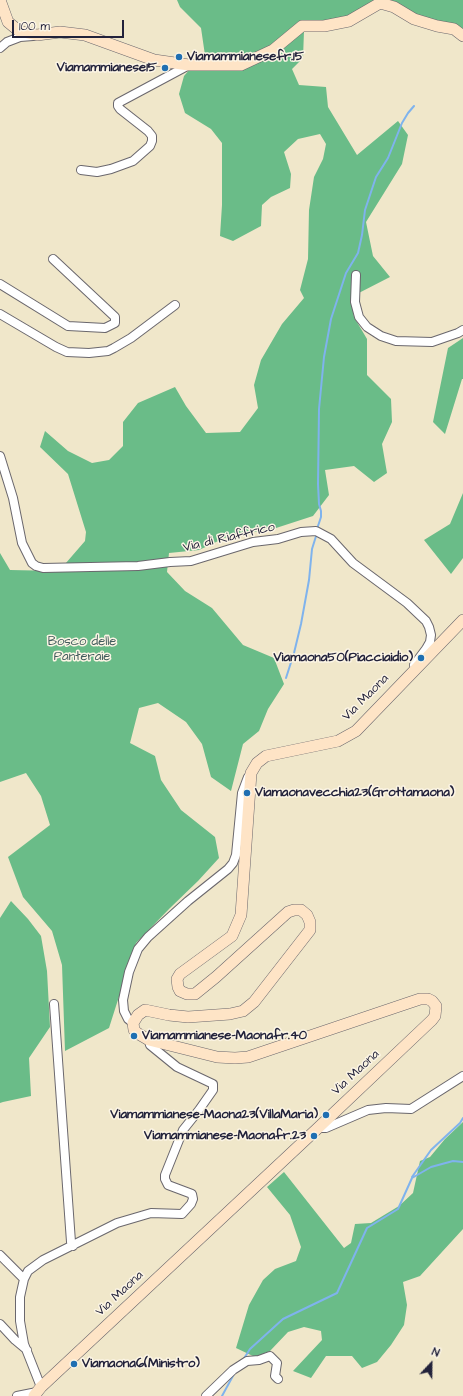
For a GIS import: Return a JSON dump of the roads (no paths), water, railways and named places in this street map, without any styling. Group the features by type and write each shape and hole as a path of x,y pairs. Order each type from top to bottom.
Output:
{"main road":[{"path":"0,0 8,22 19,31 37,35 60,32 85,35 154,60 189,66 241,65 273,50 302,26 324,26 349,21 380,4 394,7 414,18 437,26 454,29 463,36"},
{"name":"Via Maona","path":"250,773 257,763 266,756 338,741 356,731 463,620"},
{"path":"133,1023 138,1015 145,1010 188,1017 230,1014 243,1011 254,1002 310,930 310,922 307,915 301,910 288,912 195,994 187,994 180,991 178,987 177,979 180,974 232,936 241,916 250,773"},
{"name":"Via Maona","path":"37,1392 432,1020 435,1016 436,1009 432,1001 428,999 420,999 248,1057 217,1057 149,1040 137,1033 133,1023"}],"street":[{"path":"0,48 7,42 20,37 37,35"},
{"path":"81,170 97,172 112,169 133,161 150,146 152,136 148,131 120,109 118,103 189,66"},
{"path":"0,284 68,326 105,328 115,323 114,317 53,259"},
{"path":"356,275 355,302 358,317 367,327 381,336 396,340 432,342 463,330"},
{"path":"0,314 56,348 67,352 89,353 108,351 114,348 131,338 175,305"},
{"name":"Via di Riaffrico","path":"0,456 13,498 22,543 30,559 36,566 43,568 138,566 191,561 254,542 278,539 302,532 316,531 331,539 353,563 407,603 426,621 430,627 430,642 413,666 410,674"},
{"name":"Via Maona","path":"133,1023 128,1020 124,1011 123,1000 129,972 138,949 148,937 202,889 228,869 233,863 236,855 242,793 250,773"},
{"path":"54,1004 73,1246"},
{"path":"17,1396 37,1392 24,1344 20,1322 20,1296 28,1271 43,1260 117,1223 150,1213 182,1214 189,1207 192,1200 193,1196 190,1193 170,1186 166,1183 165,1175 183,1130 213,1090 213,1084 177,1067 150,1045 149,1040"},
{"path":"318,1128 326,1128 368,1110 386,1108 411,1109 463,1076"},
{"path":"0,1255 24,1280"},
{"path":"0,1324 27,1351"},
{"path":"206,1396 233,1370 247,1361 259,1360 270,1356 277,1363 275,1376 278,1379"}],"waterway":[{"path":"317,529 321,517 318,484 319,409 324,357 331,319 346,273 358,253 365,210 376,177 388,158 402,123 414,106"},
{"path":"286,678 301,624 309,580 312,549 317,533"},
{"path":"412,1177 431,1150 460,1123 463,1118"},
{"path":"243,1360 250,1349 283,1319 337,1293 367,1228 398,1209 412,1178 431,1167 453,1161 463,1162"},
{"path":"222,1396 234,1374"}],"place":[{"name":"Viamammianesefr.15","path":"179,57"},
{"name":"Viamammianese15","path":"165,68"},
{"name":"Viamaona50(Piacciaidio)","path":"421,658"},
{"name":"Viamaonavecchia23(Grottamaona)","path":"247,793"},
{"name":"Viamammianese-Maonafr.40","path":"134,1036"},
{"name":"Viamammianese-Maona23(VillaMaria)","path":"326,1115"},
{"name":"Viamammianese-Maonafr.23","path":"314,1136"},
{"name":"Viamaona6(Ministro)","path":"74,1364"}],"park label":[{"name":"Bosco delle Panteraie","path":"82,650"}]}
